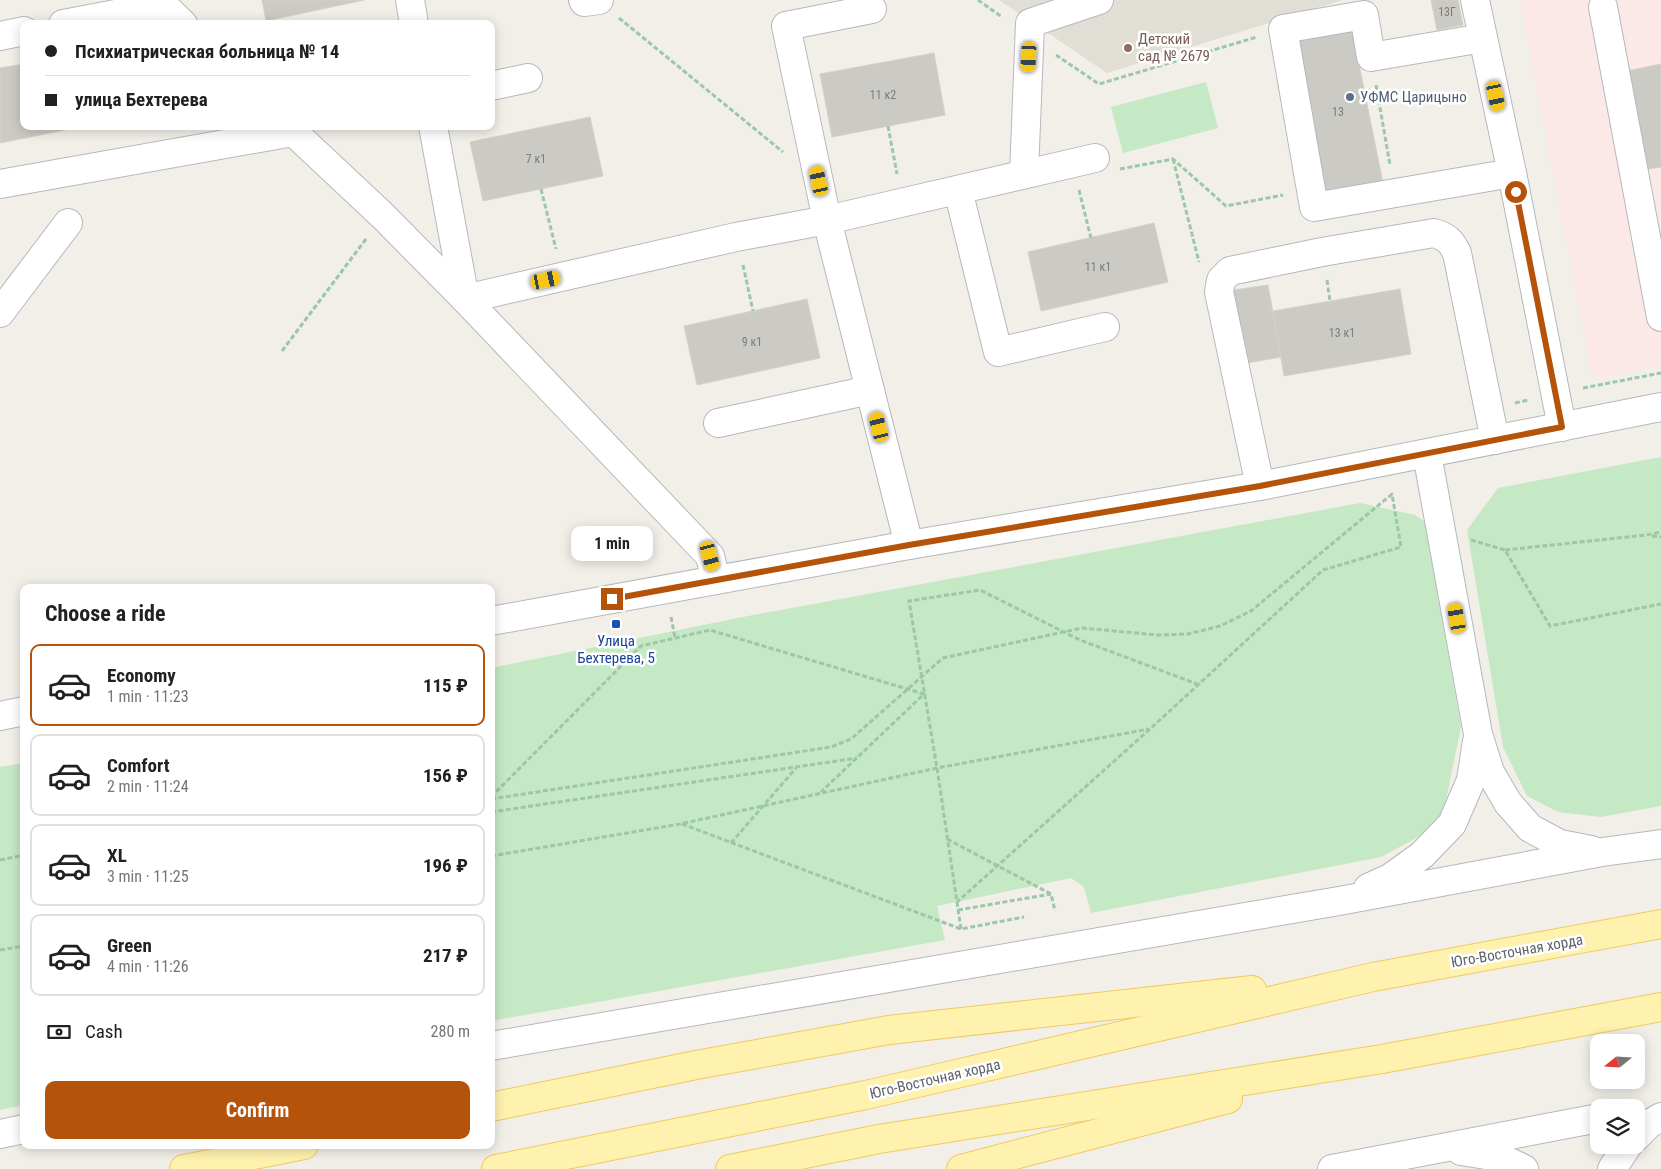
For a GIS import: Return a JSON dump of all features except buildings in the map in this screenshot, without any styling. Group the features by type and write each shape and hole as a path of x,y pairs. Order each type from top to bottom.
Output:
{"main road":[{"name":"Юго-Восточная хорда","path":"496,1169 866,1095 1373,977 1661,924"},
{"name":"Юго-Восточная хорда","path":"495,1106 696,1064 889,1030 1373,977"},
{"path":"730,1169 879,1139 1382,1060 1661,1007"},
{"path":"961,1169 1382,1060"},
{"path":"184,1169 284,1149"}],"street":[{"path":"410,0 413,20"},
{"path":"583,0 584,2 598,0"},
{"path":"1024,174 1030,22 1099,0"},
{"path":"1475,0 1512,173 1562,427"},
{"path":"80,20 160,2 179,20"},
{"path":"1602,7 1661,317"},
{"path":"872,9 786,26 827,220 909,545"},
{"path":"1483,38 1371,57 1364,15 1283,29 1314,207 1512,173"},
{"path":"0,36 20,32"},
{"path":"495,85 528,78"},
{"path":"0,184 285,130"},
{"path":"291,130 383,216 465,298 710,556 716,580"},
{"path":"434,130 465,298"},
{"path":"465,298 736,237 827,220 1024,174 1094,164"},
{"path":"958,190 998,352 1105,327"},
{"path":"0,313 68,223"},
{"path":"1260,486 1219,292 1221,280 1230,271 1322,252 1434,233 1444,236 1451,242 1457,253 1495,440"},
{"path":"718,423 870,390"},
{"path":"495,620 909,545 1260,486 1661,407"},
{"path":"1428,454 1478,734 1490,772 1508,803 1530,828 1560,844 1602,852"},
{"path":"0,716 20,712"},
{"path":"1339,901 1390,878 1422,855 1452,824 1471,780 1478,734"},
{"path":"495,1045 1339,901 1602,852 1661,844"},
{"path":"1645,1108 1661,1105"},
{"path":"1645,1128 1661,1117"},
{"path":"1332,1169 1590,1120"},
{"path":"0,1134 20,1130"},
{"path":"1440,1148 1477,1152 1499,1157 1524,1169"},
{"path":"1612,1169 1622,1154"}],"path":[{"path":"598,0 819,181"},
{"path":"978,0 1099,84 1283,29"},
{"path":"1371,57 1395,193"},
{"path":"888,126 902,203"},
{"path":"1091,238 1094,164 1173,159 1226,206 1311,190"},
{"path":"1173,159 1200,268"},
{"path":"541,189 562,277"},
{"path":"282,351 383,216"},
{"path":"736,237 753,311"},
{"path":"1556,394 1661,373"},
{"path":"495,797 831,747 851,739 942,658 1082,628 1158,634 1188,634 1220,626 1251,611 1392,494 1401,547 1323,570 1150,729 957,902"},
{"path":"1470,539 1505,550 1661,532"},
{"path":"1646,535 1661,537"},
{"path":"1505,550 1550,626 1661,604"},
{"path":"961,929 909,601 980,590 1062,632 1197,684"},
{"path":"495,794 641,646 710,630 924,694"},
{"path":"820,793 924,694"},
{"path":"495,855 680,824 936,768 1150,729"},
{"path":"495,811 858,757"},
{"path":"731,843 797,766"},
{"path":"680,824 961,929 1024,917"},
{"path":"947,839 1051,894 1055,911"},
{"path":"0,860 20,856"},
{"path":"958,910 1051,894"},
{"path":"0,950 20,947"}],"shaded area":[{"name":"Детский сад № 2679","path":"999,0 1343,0 1107,73"},
{"path":"1520,0 1661,0 1661,365 1593,379"}],"green space":[{"path":"1206,82 1218,128 1123,153 1111,107"},
{"path":"1661,457 1661,806 1601,817 1558,812 1527,796 1503,747 1467,530 1498,488"},
{"path":"1360,503 1415,515 1425,522 1461,727 1444,810 1422,835 1381,857 1091,913 1084,887 1071,878 937,906 945,940 495,1020 495,667 743,617"},
{"path":"20,764 20,1106 0,1110 0,767"}],"place":[{"name":"Детский сад № 2679","path":"1128,48"},
{"name":"УФМС Царицыно","path":"1350,97"},
{"name":"Улица Бехтерева, 5","path":"616,624"}],"route":[{"path":"612,599 909,545 1260,486 1562,427 1516,192"}]}
